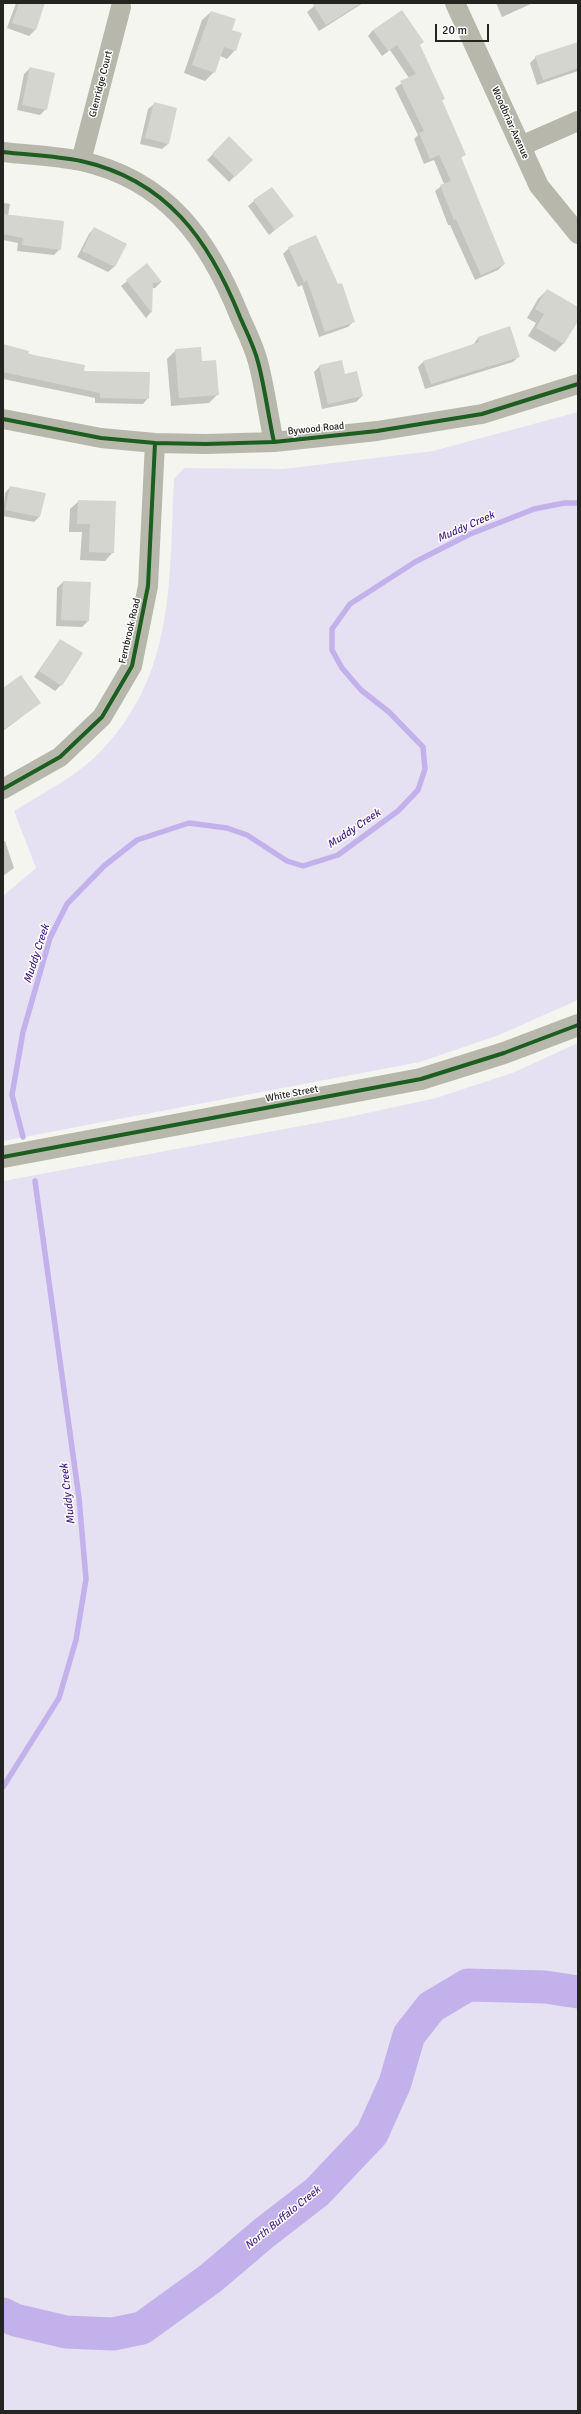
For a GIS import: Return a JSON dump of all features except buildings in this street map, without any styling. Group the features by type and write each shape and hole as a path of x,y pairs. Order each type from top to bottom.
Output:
{"street":[{"name":"Woodbriar Avenue","path":"455,3 539,186 578,234"},
{"name":"Glenridge Court","path":"81,161 121,7"},
{"path":"520,146 578,121"},
{"path":"3,152 81,161 114,172 148,189 182,215 209,250 235,304 258,361 274,442"},
{"name":"Bywood Road","path":"3,419 101,438 155,443 206,444 274,442 378,431 482,414 578,384"},
{"name":"Fernbrook Road","path":"3,789 60,757 102,716 132,666 148,586 155,443"},
{"name":"White Street","path":"3,1157 421,1079 504,1054 578,1025"}],"shaded area":[{"path":"578,412 578,1000 499,1035 420,1062 3,1141 3,896 36,868 14,811 80,770 90,762 124,723 142,691 155,658 164,624 171,553 174,479 184,468 283,469 433,451"},
{"path":"578,1043 578,2411 3,2411 3,1181 344,1118 436,1098 512,1073"}],"waterway":[{"name":"Muddy Creek","path":"23,1137 12,1095 23,1032 50,938 67,904 104,866 137,840 189,823 227,828 247,835 287,861 303,866 338,855 398,811 418,790 425,769 423,747 389,712 361,690 342,668 332,650 332,629 350,604 415,562 468,535 534,509 564,503 578,503"},
{"name":"Muddy Creek","path":"3,1787 59,1698 76,1640 86,1579 79,1498 35,1181"},
{"name":"North Buffalo Creek","path":"3,2314 15,2320 66,2332 113,2334 142,2328 211,2278 264,2233 317,2192 372,2134 395,2083 409,2035 431,2007 468,1985 545,1987 578,1992"}],"cycle path":[{"path":"3,152 72,159 111,170 138,183 161,198 181,217 199,239 214,263 228,289 252,344 260,372 274,442"},
{"path":"3,419 101,438 155,443 206,444 274,442 377,431 482,414 578,384"},
{"path":"3,789 60,757 102,717 132,666 148,586 155,443"},
{"path":"3,1157 421,1079 504,1053 578,1025"}]}
